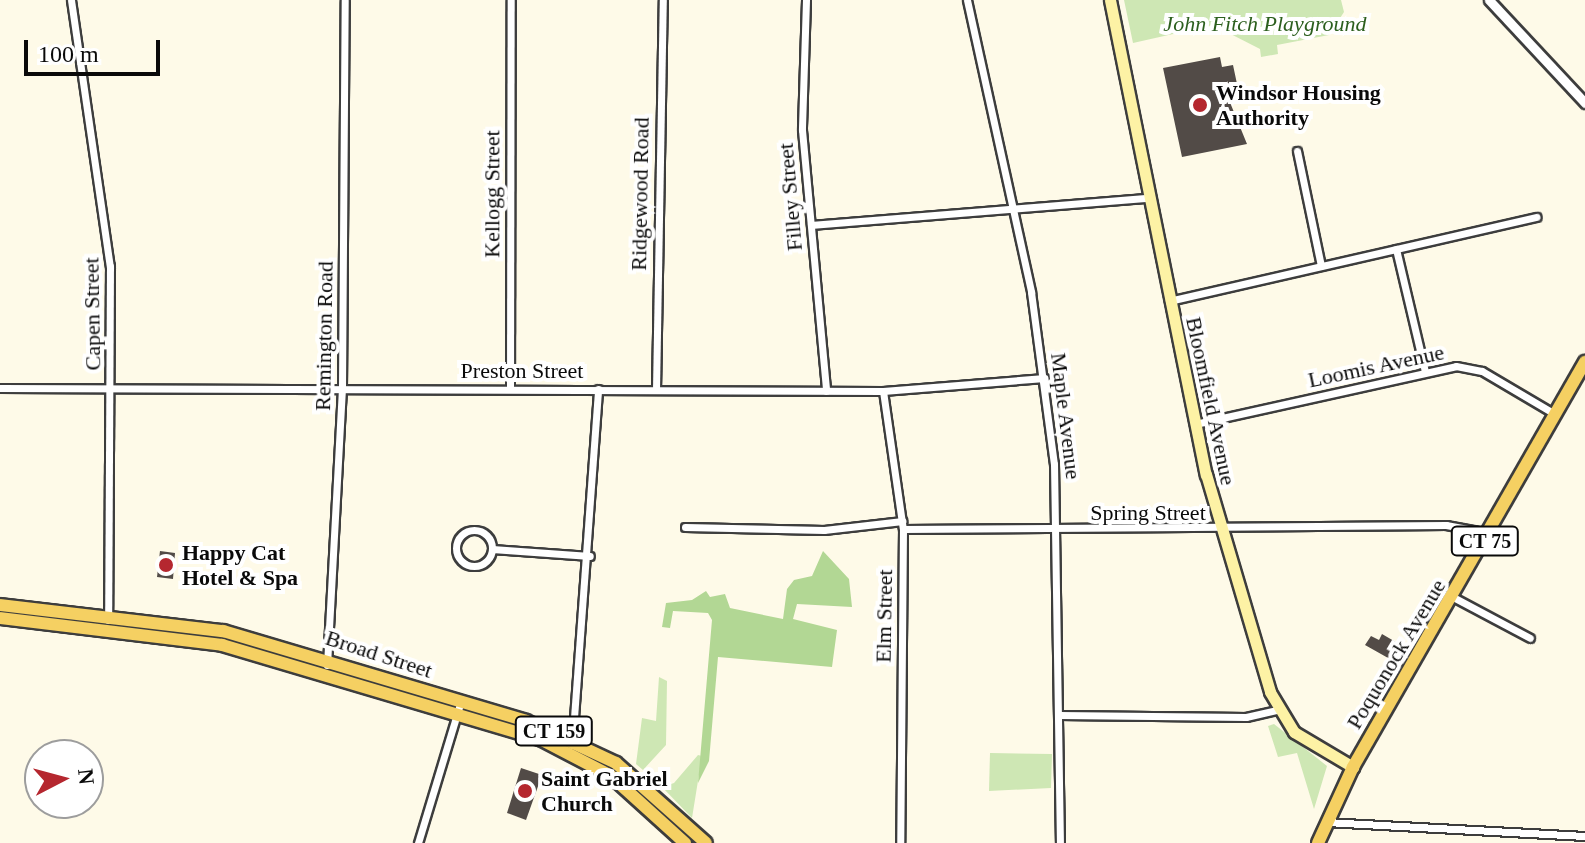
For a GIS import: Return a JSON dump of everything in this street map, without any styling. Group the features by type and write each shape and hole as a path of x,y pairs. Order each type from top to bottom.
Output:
{"main road":[{"name":"Bloomfield Avenue","path":"1110,0 1195,424 1221,530 1277,710 1299,736 1353,767"},
{"name":"Poquonock Avenue","path":"1318,843 1353,767 1585,362"},
{"name":"Broad Street","path":"0,605 108,623"},
{"name":"Broad Street","path":"0,618 223,631 460,706 572,746 630,773 706,843"},
{"name":"Broad Street","path":"572,746 611,776 679,841"}],"street":[{"name":"Capen Street","path":"71,0 108,236 112,387 108,623"},
{"name":"Remington Road","path":"327,665 342,388 345,0"},
{"name":"Kellogg Street","path":"510,389 511,0"},
{"name":"Ridgewood Road","path":"656,390 663,0"},
{"name":"Filley Street","path":"806,0 802,114 826,391"},
{"name":"Maple Avenue","path":"967,0 1013,209 1044,378 1059,531 1060,843"},
{"path":"1489,0 1585,103"},
{"path":"1297,151 1321,266"},
{"path":"811,225 1148,198"},
{"path":"1169,301 1537,217"},
{"path":"1396,249 1425,372"},
{"name":"Loomis Avenue","path":"1195,424 1456,366 1482,371 1555,414"},
{"name":"Preston Street","path":"0,388 883,391 1044,378"},
{"path":"572,746 590,556 598,389"},
{"name":"Elm Street","path":"883,391 902,525 900,843"},
{"name":"Spring Street","path":"685,527 824,530 902,525 1059,531 1453,525 1489,533"},
{"path":"475,530 489,539 492,549 476,566 464,563 456,547 460,537 475,530"},
{"path":"492,549 590,556"},
{"path":"1453,597 1530,638"},
{"path":"418,843 460,706"},
{"path":"1059,715 1246,717 1277,710"},
{"path":"1326,822 1585,836"},
{"path":"679,841 690,827"}],"green space":[{"name":"John Fitch Playground","path":"1124,0 1341,0 1344,12 1329,35 1277,45 1278,54 1261,57 1260,49 1213,25 1133,43"},
{"path":"823,551 849,579 852,607 797,604 793,619 837,630 832,667 718,657 709,761 698,783 712,620 708,613 673,611 670,628 662,627 666,603 692,600 706,591 710,597 725,594 730,608 783,619 787,589 794,580 812,576"},
{"path":"659,677 667,681 666,745 643,770 636,764 642,718 656,721"},
{"path":"1274,724 1327,766 1314,809 1297,753 1278,757 1268,726"},
{"path":"990,753 1052,754 1051,788 989,791"},
{"path":"698,755 702,756 692,818 662,787 674,783"}],"building":[{"name":"Windsor Housing Authority","path":"1220,57 1222,67 1233,65 1240,98 1229,100 1247,144 1182,157 1163,68"},
{"name":"Happy Cat Hotel & Spa","path":"160,551 175,553 173,579 157,577"},
{"path":"1382,634 1406,648 1397,663 1365,645 1371,636 1379,640"},
{"name":"Saint Gabriel Church","path":"521,768 542,775 526,820 507,813"}],"place":[{"name":"Windsor Housing Authority","path":"1200,105"},
{"name":"Happy Cat Hotel & Spa","path":"166,565"},
{"name":"Saint Gabriel Church","path":"525,791"}]}
